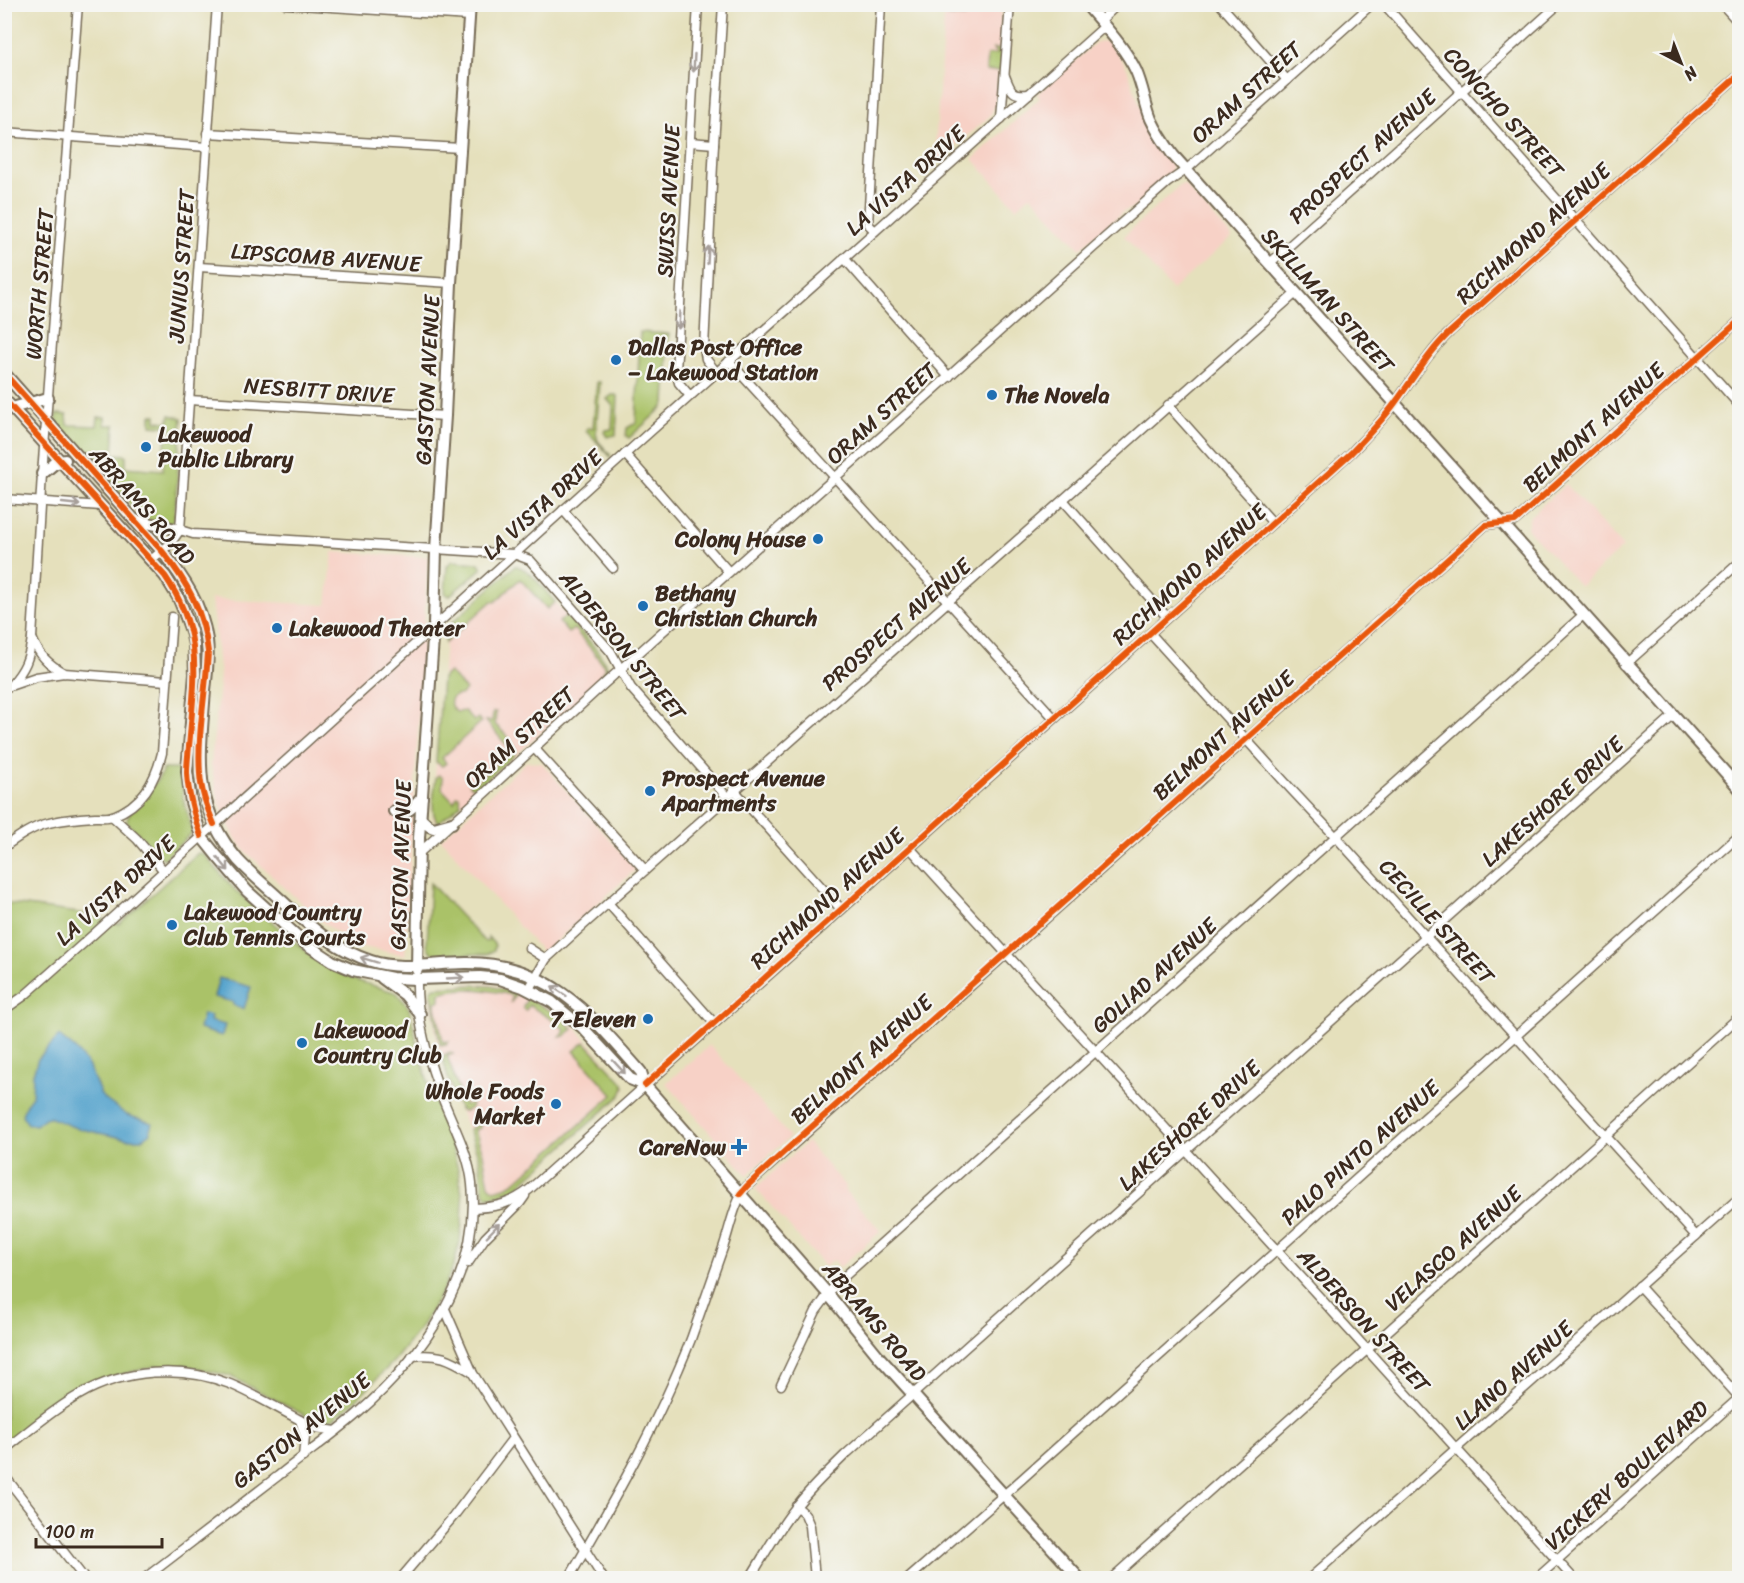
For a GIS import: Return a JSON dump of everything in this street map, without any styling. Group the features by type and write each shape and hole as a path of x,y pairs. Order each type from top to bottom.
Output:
{"main road":[{"name":"GASTON AVENUE","path":"417,979 418,854 434,625 451,283 470,4"},
{"name":"SKILLMAN STREET","path":"1086,4 1128,56 1136,72 1151,119 1163,142 1186,170 1739,787"},
{"name":"ABRAMS ROAD","path":"4,373 162,551 182,576 191,592 202,618 208,652 200,776 213,824 228,848 245,867 298,915 333,944 358,957 388,965 489,964 536,977 580,1006 641,1072 645,1085 828,1294 855,1329 1080,1578"},
{"path":"12,408 48,398"},
{"name":"ABRAMS ROAD","path":"4,399 150,561 178,597 188,620 194,645 195,674 187,771 191,802 201,836 237,881 314,950 353,970 379,976 417,979 492,978 529,989 565,1011 630,1079 645,1085"},
{"path":"42,474 54,464 80,460"},
{"path":"134,520 180,530"},
{"path":"168,582 179,587 185,597 202,647 208,652"},
{"path":"394,811 401,813 410,810 422,797"},
{"path":"422,819 434,828 452,823"},
{"path":"287,927 298,915"},
{"path":"379,976 405,995 420,1014"}],"street":[{"name":"WORTH STREET","path":"8,687 22,673 32,638 42,474 78,4"},
{"name":"JUNIUS STREET","path":"180,530 217,4"},
{"path":"285,4 469,16"},
{"name":"SWISS AVENUE","path":"690,396 679,383 676,371 698,4"},
{"name":"SWISS AVENUE","path":"716,372 706,359 704,348 723,4"},
{"path":"875,231 868,224 881,4"},
{"path":"1001,119 1010,4"},
{"name":"LA VISTA DRIVE","path":"4,1010 24,996 164,871 213,824 562,510 1029,94 1102,23 1118,4"},
{"path":"1220,4 1287,80"},
{"name":"ORAM STREET","path":"418,854 729,572 1093,248 1167,183 1186,170 1372,4"},
{"name":"CONCHO STREET","path":"1384,4 1740,406"},
{"name":"PROSPECT AVENUE","path":"1270,263 1559,4"},
{"path":"1722,4 1740,24"},
{"name":"RICHMOND AVENUE","path":"474,1208 507,1204 530,1189 1274,523 1370,433 1395,404 1442,339 1740,74"},
{"path":"1005,75 1014,93 1029,94"},
{"path":"4,132 207,147"},
{"path":"207,133 460,148"},
{"path":"690,142 714,144"},
{"path":"844,258 949,377"},
{"name":"LIPSCOMB AVENUE","path":"199,267 451,283"},
{"name":"PROSPECT AVENUE","path":"529,989 546,959 1296,292"},
{"name":"BELMONT AVENUE","path":"740,1194 791,1145 1486,525 1515,521 1740,320"},
{"path":"729,361 1054,718"},
{"name":"NESBITT DRIVE","path":"189,400 446,416"},
{"path":"1168,405 1274,523"},
{"path":"625,454 729,572"},
{"path":"4,499 101,507"},
{"path":"1063,500 1167,617"},
{"path":"562,510 613,568"},
{"path":"150,561 180,530"},
{"name":"ALDERSON STREET","path":"180,530 193,534 514,554 530,560 611,652 631,688 841,909"},
{"path":"1626,663 1740,562"},
{"name":"GOLIAD AVENUE","path":"781,1385 816,1311 836,1284 1583,615"},
{"path":"4,847 34,828 48,823 66,819 112,816 140,798 153,781 158,772 162,753 172,617"},
{"name":"CECILLE STREET","path":"1150,633 1696,1236"},
{"path":"32,638 46,662 64,673"},
{"path":"8,687 36,677 64,673 166,681"},
{"name":"LAKESHORE DRIVE","path":"750,1578 796,1506 845,1455 1673,716"},
{"path":"534,748 645,870"},
{"path":"112,816 137,839 164,871"},
{"name":"PALO PINTO AVENUE","path":"909,1578 1740,835"},
{"name":"ALDERSON STREET","path":"910,848 1573,1578"},
{"path":"608,903 714,1023"},
{"path":"529,948 546,959"},
{"name":"GASTON AVENUE","path":"145,1578 303,1457 374,1398 412,1356 445,1309 461,1274 471,1238 474,1208 472,1182 464,1146 441,1095 429,1056 420,1014 417,979"},
{"name":"VELASCO AVENUE","path":"1112,1578 1740,1016"},
{"path":"461,1274 485,1238 520,1203 530,1189"},
{"path":"569,1578 619,1492 671,1385 701,1310 740,1194"},
{"name":"LLANO AVENUE","path":"1310,1578 1740,1197"},
{"path":"1639,1286 1739,1398"},
{"path":"445,1309 472,1371 603,1578"},
{"path":"412,1356 443,1356 472,1371"},
{"path":"4,1450 78,1395 108,1382 145,1373 179,1372 212,1378 253,1395 315,1428 336,1431"},
{"name":"VICKERY BOULEVARD","path":"1537,1578 1739,1398"},
{"path":"300,1420 305,1437 303,1457"},
{"path":"401,1578 453,1517 513,1438"},
{"path":"4,1476 84,1578"},
{"path":"796,1506 805,1514 810,1526 815,1578"}],"shaded area":[{"path":"945,5 1002,5 996,105 989,117 934,164"},
{"path":"1100,41 1107,42 1114,48 1127,68 1151,138 1172,165 1171,174 1167,179 1134,208 1124,211 1080,249 1031,195 1016,208 973,159 1040,98 1037,94"},
{"path":"1182,184 1232,237 1172,290 1124,236"},
{"path":"1566,484 1623,547 1580,586 1527,528 1530,516"},
{"path":"333,552 428,557 405,955 363,947 349,941 321,921 245,851 235,838 219,803 211,765 220,675 211,599 327,605"},
{"path":"516,566 525,569 597,650 610,669 441,822 436,823 433,818 434,790 446,628"},
{"path":"526,762 542,763 636,869 543,953 441,839"},
{"path":"491,984 518,992 559,1014 575,1027 625,1088 624,1092 515,1189 501,1196 489,1197 483,1193 478,1159 469,1130 447,1078 437,1040 430,996 432,988 437,986"},
{"path":"710,1045 790,1137 747,1175 666,1083"},
{"path":"807,1142 881,1231 840,1267 833,1260 825,1267 755,1188"}],"green space":[{"path":"949,4 997,5 997,9 991,9 991,6 968,5 965,17 948,16"},
{"path":"993,49 999,49 1002,52 1001,69 986,71 987,55 997,54"},
{"path":"640,332 669,334 665,403 629,438 626,436 627,428 636,423"},
{"path":"597,382 600,382 596,433 598,441 610,456 586,430 593,428"},
{"path":"612,395 618,397 616,435 607,437 604,432 612,429 613,406 607,399"},
{"path":"58,414 67,415 68,425 97,426 98,417 105,417 105,425 115,425 113,454 126,455 126,467 163,470 166,436 171,436 172,427 151,425 151,415 156,415 156,421 168,422 170,415 182,418 174,521 169,524 143,518 61,428 56,419"},
{"path":"452,561 479,563 482,568 449,596 445,593 447,566"},
{"path":"515,566 531,575 555,602 547,609 520,579 445,643 446,628"},
{"path":"567,615 597,650 609,669 603,676 601,674 606,669 596,655 574,629 568,633 559,622"},
{"path":"449,672 466,690 451,699 452,707 457,712 465,711 474,721 478,718 481,722 442,758 446,763 442,766 436,762 442,678"},
{"path":"493,712 496,712 495,724 509,738 515,751 514,755 476,789 469,782 472,780 476,782 508,754 506,752 509,748 486,721 492,721"},
{"path":"163,769 182,769 183,798 193,832 164,859 127,822 132,810 155,783"},
{"path":"439,775 443,778 442,789 454,802 459,796 461,804 438,823 435,818 433,801 436,777"},
{"path":"198,853 204,854 234,889 321,964 355,980 397,993 409,1008 431,1093 450,1140 458,1169 463,1201 460,1241 454,1264 443,1290 421,1327 394,1361 354,1402 333,1419 326,1421 310,1418 230,1376 184,1365 156,1366 93,1383 63,1399 5,1443 5,903 86,914 119,924"},
{"path":"430,883 485,942 488,941 488,937 495,945 494,950 488,954 436,955 430,951 427,945"},
{"path":"491,986 516,993 511,1003 512,995 495,992 467,989 440,993 440,1001 435,1002 443,1042 449,1041 447,1044 440,1045 431,990 435,987"},
{"path":"528,998 559,1016 573,1029 560,1037 565,1030 554,1021 529,1005 526,1010 523,1009"},
{"path":"585,1042 623,1083 624,1088 621,1095 515,1189 487,1197 483,1190 479,1159 469,1129 480,1125 480,1128 475,1130 483,1154 489,1185 495,1190 516,1181 613,1095 574,1051"},
{"path":"450,1052 453,1054 447,1056 464,1105 472,1105 463,1112 460,1110 448,1078 442,1056"}],"water":[{"path":"219,978 251,987 244,1009 233,1005 233,1002 214,997"},
{"path":"203,1014 211,1016 210,1021 225,1025 222,1036 199,1029"},
{"path":"59,1036 75,1049 88,1065 101,1095 127,1115 152,1123 151,1133 143,1139 127,1139 76,1128 49,1117 36,1125 28,1124 22,1115 32,1096 33,1074 38,1059"}],"cycle path":[{"path":"645,1085 1351,453 1385,416 1428,357 1450,332 1740,74"},
{"path":"740,1194 797,1140 1486,525 1515,521 1740,320"},
{"path":"4,373 162,551 193,598 203,624 208,652 199,759 203,794 214,824"},
{"path":"4,399 165,576 177,596 186,616 194,653 194,692 187,773 192,804 201,836"}],"place":[{"name":"Dallas Post Office – Lakewood Station","path":"616,360"},
{"name":"The Novela","path":"992,395"},
{"name":"Lakewood Public Library","path":"146,447"},
{"name":"Colony House","path":"818,539"},
{"name":"Bethany Christian Church","path":"643,606"},
{"name":"Lakewood Theater","path":"277,628"},
{"name":"Prospect Avenue Apartments","path":"650,791"},
{"name":"Lakewood Country Club Tennis Courts","path":"172,925"},
{"name":"7-Eleven","path":"648,1019"},
{"name":"Lakewood Country Club","path":"302,1043"},
{"name":"Whole Foods Market","path":"556,1104"},
{"name":"CareNow","path":"739,1147"}]}
